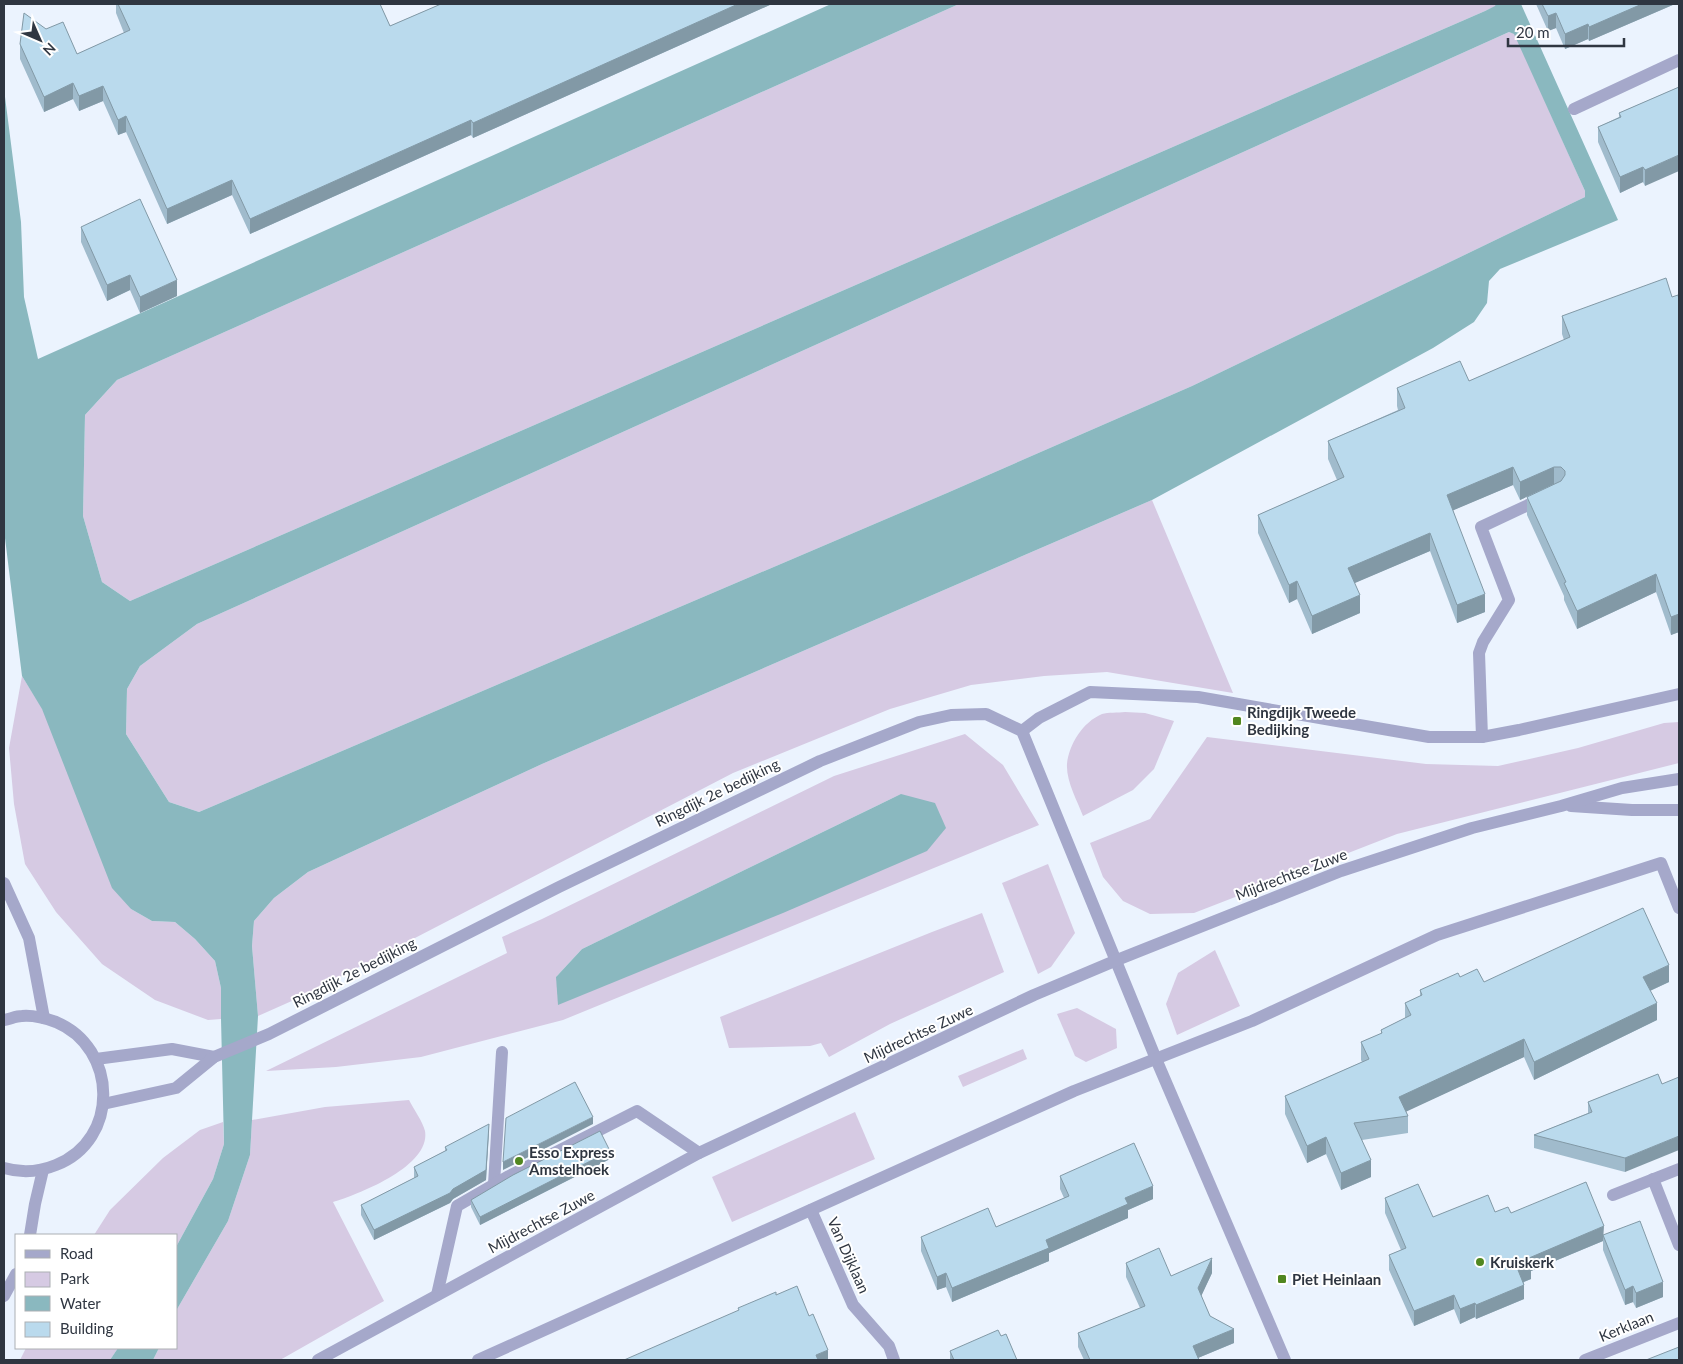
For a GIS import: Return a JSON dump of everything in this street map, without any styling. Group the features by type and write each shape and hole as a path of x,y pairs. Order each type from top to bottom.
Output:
{"street":[{"path":"1574,109 1679,60"},
{"path":"1482,737 1478,653 1509,600 1481,527 1548,496"},
{"path":"1285,1360 1156,1059 1022,730 1039,718 1090,692 1198,697 1430,737 1482,737 1679,694"},
{"name":"Ringdijk 2e bedijking","path":"103,1104 176,1088 214,1057 270,1034 542,895 811,765 838,754 919,722 951,715 986,714 1022,730"},
{"name":"Mijdrechtse Zuwe","path":"318,1360 699,1153 1034,996 1117,960 1341,871 1472,828 1562,806 1622,788 1679,778"},
{"name":"Mijdrechtse Zuwe","path":"1562,806 1632,810 1679,810"},
{"path":"478,1360 1074,1091 1252,1021 1437,935 1661,863 1679,908"},
{"path":"4,883 29,938 44,1018"},
{"path":"4,1020 22,1016 44,1018 66,1026 83,1040 96,1059 103,1082 103,1104 97,1127 84,1147 65,1162 43,1170 16,1171 4,1168"},
{"path":"96,1059 172,1049 214,1057"},
{"path":"494,1184 502,1052"},
{"path":"437,1295 457,1206 494,1184 637,1111 699,1153"},
{"path":"1613,1195 1679,1169"},
{"path":"30,1234 43,1170"},
{"path":"1653,1179 1679,1245"},
{"name":"Van Dijklaan","path":"810,1210 853,1305 889,1346 894,1360"},
{"path":"4,1296 15,1276"},
{"name":"Kerklaan","path":"1585,1360 1679,1322"}],"green space":[{"path":"959,4 1496,4 1496,6 130,601 102,582 83,516 85,415 117,380"},
{"path":"1509,32 1515,34 1585,191 1585,197 1192,386 947,493 199,812 169,802 126,734 127,689 140,666 197,624"},
{"path":"1152,500 1233,693 1107,672 1044,676 971,685 890,709 733,773 303,996 258,1016 252,946 254,921 274,898 308,872 542,764"},
{"path":"22,676 42,708 131,909 152,921 175,922 195,939 215,961 221,988 221,1019 208,1020 155,1000 102,964 56,912 25,864 14,804 9,748"},
{"path":"1104,713 1145,713 1174,721 1154,769 1133,790 1083,816 1068,777 1068,756 1078,734 1089,722"},
{"path":"1679,722 1679,763 1397,834 1194,913 1150,914 1123,901 1103,877 1090,843 1150,819 1207,737 1426,764 1498,766 1578,748 1664,723"},
{"path":"965,734 1003,765 1039,825 563,1020 421,1057 336,1067 266,1071 507,953 502,937 834,776","holes":["901,794 556,977 582,949"]},
{"path":"1048,864 1075,933 1051,967 1038,974 1002,883"},
{"path":"982,913 1004,972 890,1024 829,1057 821,1043 810,1046 729,1048 720,1017"},
{"path":"1215,950 1240,1006 1177,1035 1166,1004 1178,973"},
{"path":"1077,1008 1116,1029 1117,1048 1086,1062 1075,1056 1057,1014"},
{"path":"1023,1049 1027,1059 963,1087 958,1076"},
{"path":"409,1100 424,1127 424,1144 417,1156 405,1167 375,1185 333,1202 384,1301 280,1360 153,1360 158,1349 178,1349 178,1308 228,1221 250,1155 252,1120 325,1107"},
{"path":"855,1112 875,1159 732,1222 712,1177"},
{"path":"223,1122 224,1144 213,1179 178,1243 178,1234 95,1234 110,1210 163,1158 200,1130"},
{"path":"26,1349 117,1349 110,1360 20,1360"}],"water":[{"path":"831,4 959,4 117,380 85,415 83,516 102,582 130,601 1485,11 1496,4 1521,4 1618,220 1500,269 1489,281 1487,303 1474,322 1433,348 1152,500 542,764 308,872 274,898 254,921 252,946 258,1016 250,1155 228,1221 178,1308 178,1243 213,1179 224,1144 221,988 215,961 195,939 175,922 152,921 131,909 112,888 42,709 22,676 4,530 4,89 21,222 24,297 38,359","holes":["1509,32 1514,34 1585,191 1585,197 1192,386 947,493 199,812 169,802 126,734 127,689 140,666 197,624"]},
{"path":"901,794 935,803 946,828 927,851 783,913 558,1005 556,977 582,949"},
{"path":"117,1349 158,1349 153,1360 110,1360"}],"building":[{"path":"118,4 380,4 390,26 441,4 738,4 473,123 471,120 250,219 232,180 167,209 126,116 118,120 103,86 79,96 73,83 44,97 20,44 24,13 46,29 63,22 77,54 130,30"},
{"path":"1542,4 1642,4 1589,27 1588,24 1565,34 1556,13 1548,16"},
{"path":"1679,87 1679,155 1645,170 1643,167 1620,177 1598,127 1621,117 1619,113"},
{"path":"140,199 177,280 140,297 130,275 107,285 81,227"},
{"path":"1666,278 1672,297 1678,295 1679,299 1679,614 1671,617 1656,574 1577,611 1564,583 1566,582 1527,497 1561,481 1565,471 1561,467 1554,467 1520,482 1513,467 1447,495 1485,594 1457,605 1430,533 1348,568 1360,595 1312,616 1297,581 1289,585 1258,515 1344,477 1328,441 1405,408 1397,388 1460,361 1469,381 1570,337 1562,316"},
{"path":"1643,908 1669,965 1643,977 1657,1003 1534,1062 1524,1039 1399,1097 1408,1116 1354,1123 1371,1160 1341,1173 1326,1137 1307,1146 1285,1096 1369,1059 1361,1042 1382,1033 1381,1030 1411,1015 1405,1003 1422,995 1420,990 1458,973 1460,977 1477,969 1484,982"},
{"path":"1658,1074 1662,1084 1679,1077 1679,1136 1625,1158 1534,1135 1592,1112 1588,1102"},
{"path":"575,1082 593,1117 503,1162 506,1118"},
{"path":"489,1124 486,1170 453,1189 450,1193 374,1230 361,1205 418,1176 414,1167 447,1150 445,1147"},
{"path":"600,1131 610,1151 480,1217 471,1200 513,1175"},
{"path":"1134,1143 1153,1186 1125,1198 1128,1204 1046,1240 1049,1248 952,1288 946,1273 937,1277 921,1237 988,1208 996,1227 1069,1196 1060,1176"},
{"name":"Kruiskerk","path":"1586,1182 1604,1226 1529,1258 1531,1264 1518,1270 1524,1285 1476,1305 1475,1303 1460,1309 1454,1295 1414,1311 1389,1255 1406,1248 1385,1198 1418,1184 1433,1217 1488,1195 1495,1212 1508,1207 1511,1213"},
{"path":"1640,1221 1663,1282 1636,1293 1633,1286 1625,1290 1603,1235"},
{"path":"1159,1248 1171,1276 1212,1258 1198,1288 1210,1316 1234,1329 1193,1346 1199,1360 1090,1360 1078,1333 1145,1306 1126,1263"},
{"path":"797,1286 809,1316 813,1314 828,1350 816,1355 818,1360 624,1360 739,1310 738,1308 776,1292 776,1295"},
{"path":"998,1330 1001,1336 1006,1334 1017,1360 954,1360 950,1351"},
{"path":"1679,1347 1679,1360 1646,1360"}],"place":[{"name":"Ringdijk Tweede Bedijking","path":"1237,721"},
{"name":"Esso Express Amstelhoek","path":"519,1161"},
{"name":"Kruiskerk","path":"1480,1262"},
{"name":"Piet Heinlaan","path":"1282,1279"}]}
